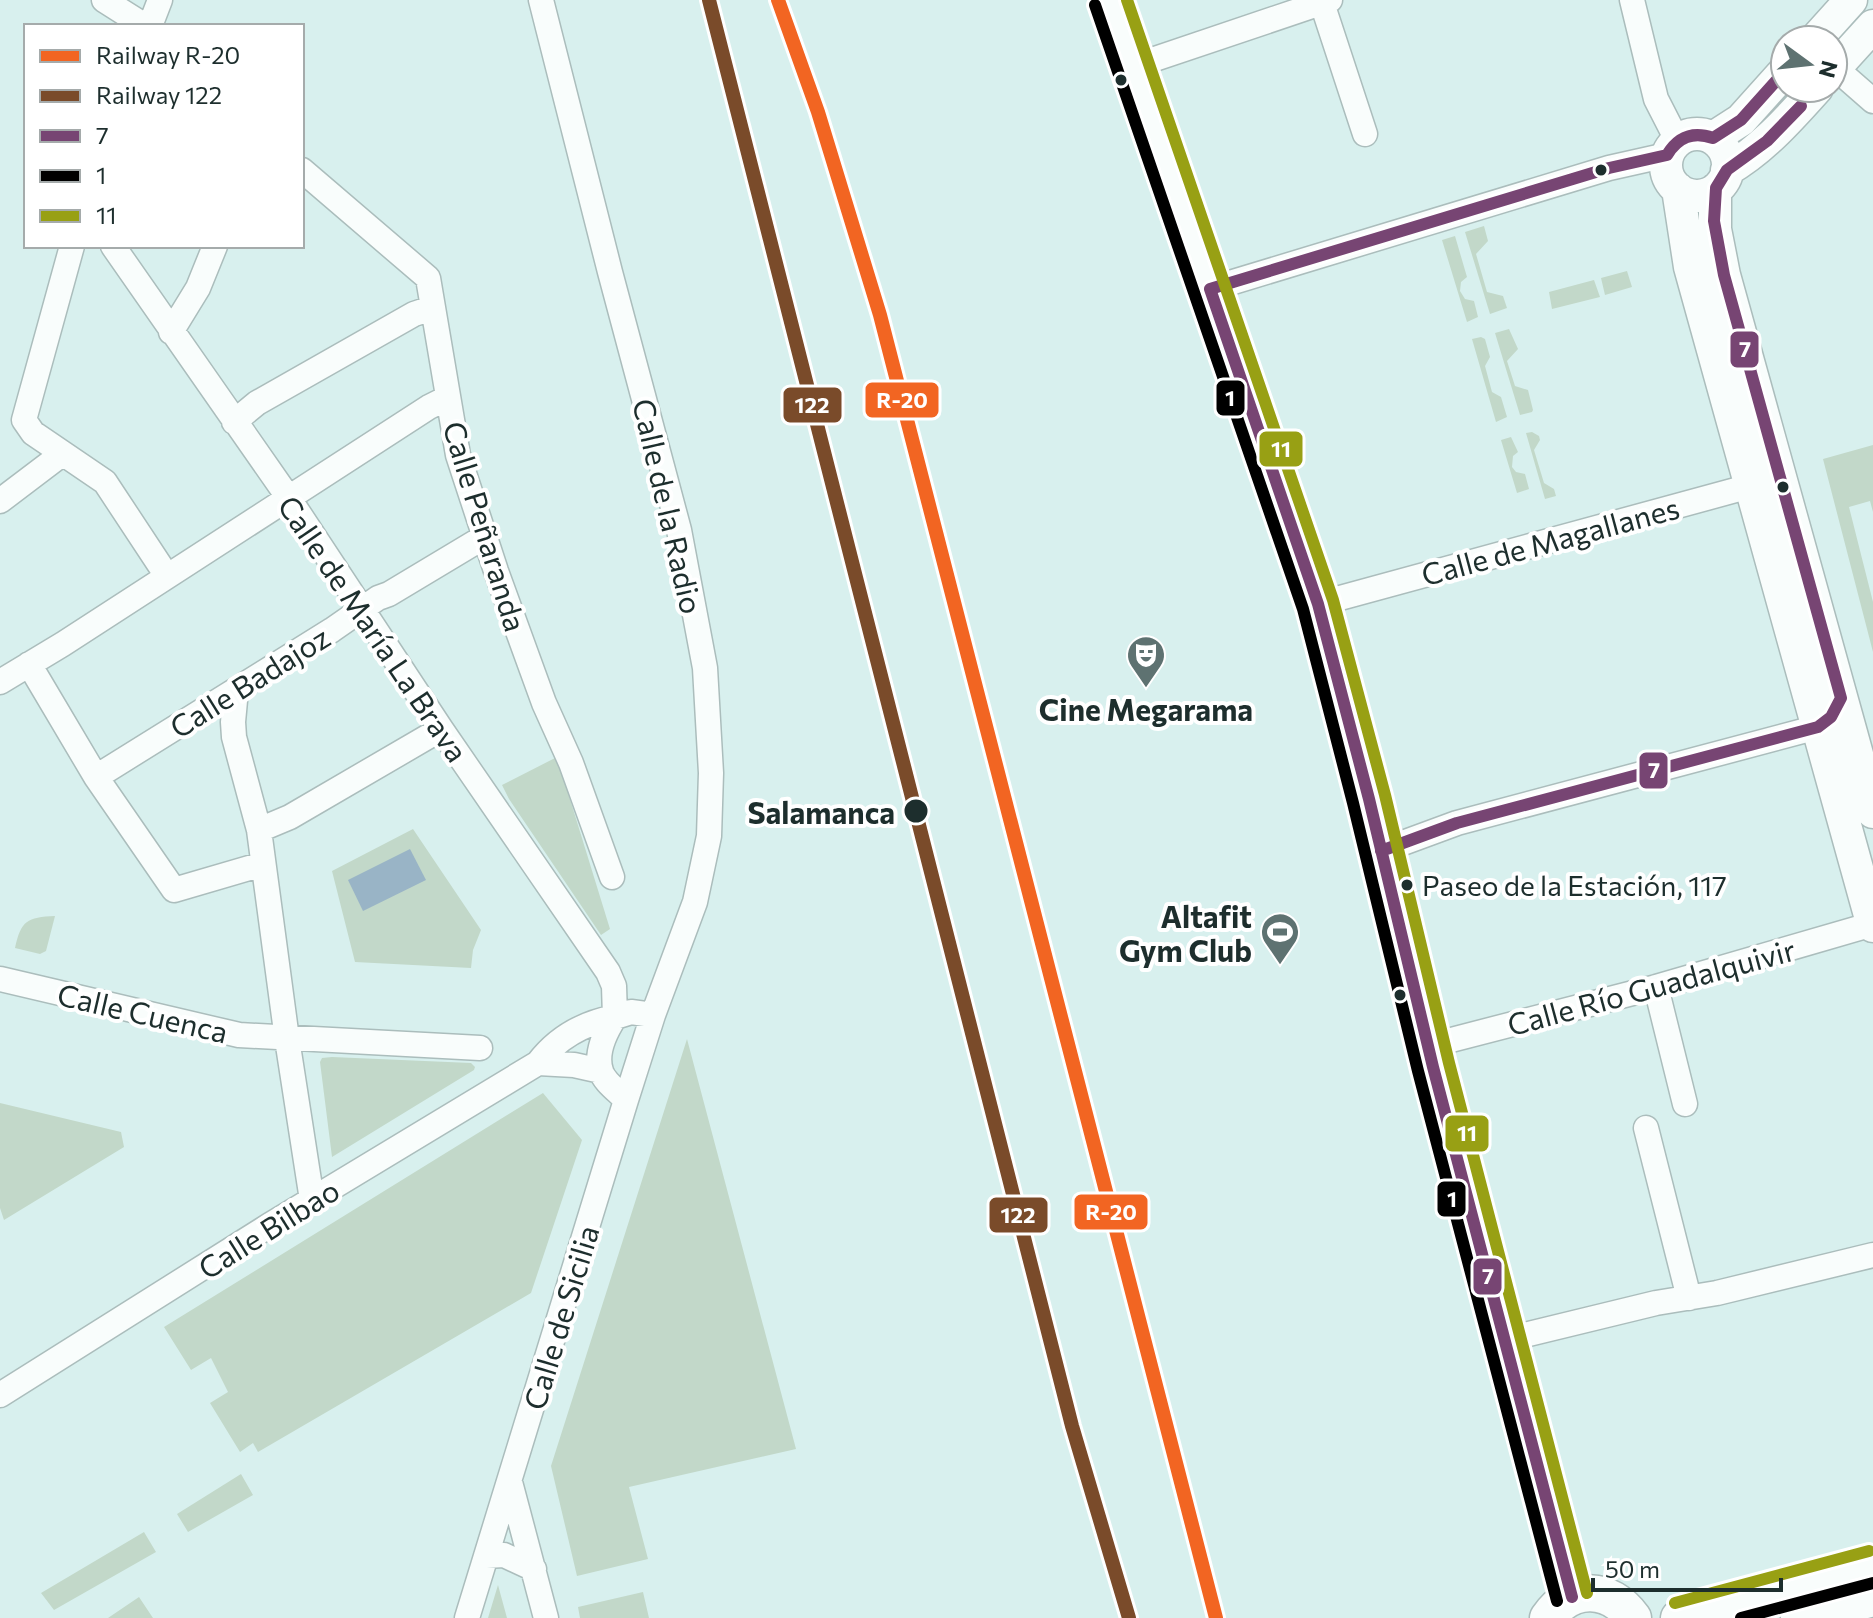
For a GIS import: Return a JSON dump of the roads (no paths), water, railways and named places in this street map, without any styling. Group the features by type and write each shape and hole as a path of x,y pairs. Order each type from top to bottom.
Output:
{"main road":[{"path":"1110,0 1318,604 1504,1340 1560,1607 1591,1593 1610,1597 1625,1607 1633,1618"},
{"path":"1829,24 1851,0"},
{"path":"1849,52 1873,26"},
{"path":"1713,138 1741,120 1769,89"},
{"path":"1802,104 1780,129 1721,180 1700,196 1678,189 1667,173 1672,148 1695,134 1713,138 1727,158 1721,180 1715,229 1818,727 1873,925"},
{"path":"1678,189 1690,267 1841,698 1873,812"},
{"path":"1679,1618 1873,1566"},
{"path":"1799,1618 1873,1598"}],"street":[{"path":"104,0 140,19 160,0"},
{"name":"Calle de la Radio","path":"541,0 679,530 705,668 711,773 709,836 695,902 653,1015"},
{"path":"1210,289 1672,148 1656,99 1632,0"},
{"path":"1134,66 1314,3 1365,134"},
{"path":"1849,85 1873,101"},
{"name":"Calle Peñaranda","path":"304,172 428,278 458,455 484,537 612,877"},
{"path":"71,248 24,420 33,433 105,482 167,576"},
{"name":"Calle de María La Brava","path":"114,248 288,497 441,729 608,972 614,986 615,1017"},
{"path":"171,332 198,288 214,248"},
{"path":"234,422 257,403 414,314 432,308"},
{"path":"0,682 447,398"},
{"path":"0,501 62,454"},
{"name":"Calle de Magallanes","path":"1318,604 1766,486"},
{"name":"Calle Badajoz","path":"96,777 361,609 484,537"},
{"path":"29,664 96,777 174,890 263,864"},
{"path":"236,690 234,737 259,830 312,1200"},
{"path":"1381,851 1457,823 1818,727 1831,717 1841,698"},
{"path":"259,830 290,817 441,729"},
{"name":"Calle Río Guadalquivir","path":"1428,1046 1656,987 1873,925"},
{"name":"Calle Cuenca","path":"0,979 229,1033 287,1039 480,1048"},
{"path":"1656,987 1685,1104"},
{"name":"Calle Bilbao","path":"0,1395 538,1063 552,1045 594,1021 631,1012 653,1015"},
{"name":"Calle de Sicilia","path":"467,1618 653,1015"},
{"path":"601,1071 600,1054 605,1033 615,1017"},
{"path":"538,1063 574,1065 601,1071 626,1100"},
{"path":"1646,1128 1689,1298"},
{"path":"1504,1340 1873,1255"},
{"path":"509,1479 546,1618"},
{"path":"486,1556 504,1555 534,1569"}],"water":[{"path":"410,849 426,880 363,911 348,880"}],"rail line":[{"name":"122","path":"709,0 1072,1426 1129,1618"},
{"name":"R-20","path":"778,0 818,112 880,315 1216,1618"}],"place":[{"name":"Cine Megarama","path":"1146,689"},
{"name":"Salamanca","path":"916,811"},
{"name":"Paseo de la Estación, 117","path":"1407,885"},
{"name":"Altafit Gym Club","path":"1280,966"}]}
